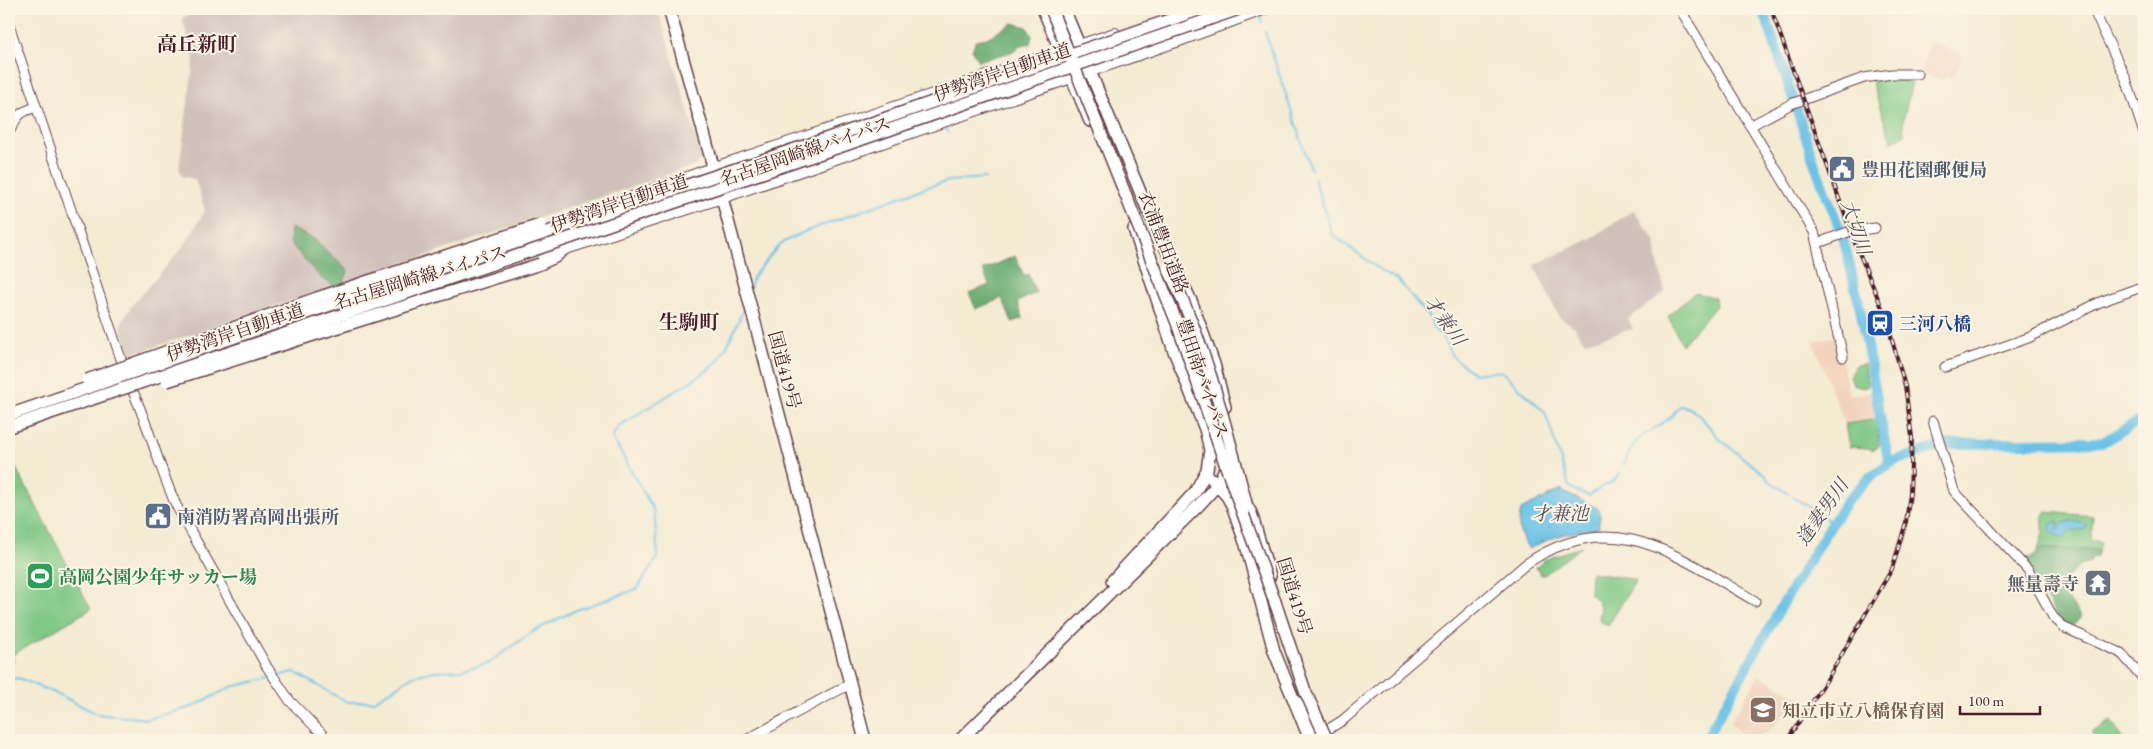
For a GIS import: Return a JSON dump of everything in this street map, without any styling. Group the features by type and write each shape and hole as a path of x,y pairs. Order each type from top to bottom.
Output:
{"highway":[{"name":"国道419号","path":"669,9 712,168 722,198 865,740"},
{"name":"豊田南バイパス","path":"954,740 1034,666 1190,499 1202,481 1208,466 1210,450 1205,429 1174,350 1146,261 1129,216 1043,9"},
{"name":"衣浦豊田道路","path":"1050,9 1174,324 1294,684 1320,739"},
{"name":"衣浦豊田道路","path":"1050,9 1177,323 1276,605"},
{"path":"1064,9 1135,180"},
{"name":"伊勢湾岸自動車道","path":"9,419 241,335 843,134 1201,9"},
{"name":"伊勢湾岸自動車道","path":"9,419 848,144 1238,9"},
{"name":"豊田南バイパス","path":"960,740 1036,668 1206,498 1218,484 1227,467 1231,448 1230,431 1214,364 1192,303 1135,180"},
{"name":"衣浦豊田道路","path":"1135,180 1146,217 1186,308 1215,391 1257,546 1320,739"},
{"name":"衣浦豊田道路","path":"1129,216 1164,302 1203,422 1256,571"},
{"path":"9,419 16,408 110,372 317,298 540,225 553,225"},
{"path":"9,419 59,416 325,330 540,264 563,250"},
{"name":"国道419号","path":"1208,466 1210,474 1227,496 1246,545 1270,637 1286,683 1320,739"},
{"name":"国道419号","path":"1227,467 1226,478 1230,486 1247,503 1251,513 1320,739"},
{"path":"1206,498 1216,492 1227,496"}],"main road":[{"name":"名古屋岡崎線バイパス","path":"9,419 125,370 553,225 712,168 1187,9"},
{"name":"名古屋岡崎線バイパス","path":"9,419 563,250 722,198 1265,9"}],"street":[{"path":"1680,9 1814,232 1843,357"},
{"path":"2093,9 2126,79 2144,133"},
{"path":"9,25 129,382 141,407 166,482 176,505 267,667 294,705 328,740"},
{"path":"1750,126 1794,103 1869,76 1918,74"},
{"path":"9,132 15,118 21,112 36,107"},
{"path":"1818,243 1848,232 1875,228"},
{"path":"1945,368 2028,338 2100,302 2144,286"},
{"path":"1934,425 1954,491 2028,570 2047,608 2058,624 2121,653 2144,678"},
{"path":"1320,739 1526,564 1544,552 1566,542 1607,536 1650,544 1672,554 1755,601"},
{"path":"746,740 850,684"}],"shaded area":[{"path":"191,9 658,9 702,158 694,166 130,355 120,325 131,307 186,243 205,210 195,179 182,176 179,168 194,59 182,18 193,13"},
{"path":"1930,42 1962,55 1955,78 1945,76 1943,80 1920,73"},
{"path":"1633,210 1655,240 1657,259 1665,292 1628,319 1633,329 1585,342 1573,326 1559,317 1534,265 1592,238"},
{"path":"1837,336 1849,395 1872,392 1875,417 1844,423 1813,341"},
{"name":"知立市立八橋保育園","path":"1759,675 1799,697 1773,727 1756,740 1748,740 1730,723"}],"green space":[{"path":"1013,23 1027,27 1032,36 1030,44 1021,45 1015,51 978,61 972,50 976,40 987,38"},
{"path":"1892,77 1913,78 1903,121 1904,135 1891,142 1871,80"},
{"path":"291,228 314,239 348,271 341,290 321,278 290,243"},
{"path":"1015,256 1024,276 1028,274 1036,293 1017,302 1023,318 1012,322 1002,298 976,309 969,293 989,285 983,270"},
{"path":"1694,293 1715,297 1716,306 1682,345 1668,316"},
{"path":"1864,364 1868,386 1863,388 1854,385 1849,376 1856,365"},
{"path":"1877,419 1879,446 1873,450 1849,447 1845,424"},
{"name":"高岡公園少年サッカー場","path":"9,455 91,609 9,657"},
{"path":"2046,512 2093,516 2091,540 2101,542 2099,550 2038,549 2043,533 2043,515"},
{"path":"1582,546 1544,575 1540,574 1536,568 1544,560"},
{"path":"2038,549 2099,550 2097,556 2090,559 2091,562 2082,564 2064,580 2069,584 2062,591 2081,617 2071,628 2059,620 2023,560 2036,555"},
{"path":"1591,572 1636,580 1608,626 1600,621 1601,611 1598,602 1590,594"},
{"path":"2111,721 2124,740 2097,740 2091,733"}],"water":[{"name":"才兼池","path":"1562,489 1563,492 1599,509 1598,528 1562,535 1529,549 1520,531 1521,510"},
{"path":"2058,521 2059,525 2056,528 2058,531 2062,524 2071,521 2086,524 2086,529 2069,531 2064,538 2052,533 2050,528 2051,524"}],"waterway":[{"name":"大切川","path":"1763,9 1816,168 1843,237 1860,308 1889,464"},
{"name":"才兼川","path":"1260,16 1262,22"},
{"name":"才兼川","path":"1265,32 1311,170"},
{"path":"925,85 929,92"},
{"path":"944,126 948,133"},
{"path":"750,288 753,277 780,244 804,232 927,187 949,181 985,178"},
{"name":"才兼川","path":"1314,178 1332,234 1373,265 1399,281 1432,321 1433,327 1443,338 1452,356 1474,374 1501,371 1545,412 1569,486 1589,496 1613,481 1620,473"},
{"path":"277,676 294,672 347,702 374,701 413,676 434,671 461,670 487,664 534,631 574,611 637,589 658,557 654,511 612,437 619,426 704,373 718,361 746,304"},
{"name":"才兼川","path":"1624,464 1633,446 1641,437 1669,419 1680,406 1686,407 1698,414 1721,440 1765,475 1768,480 1789,494"},
{"name":"逢妻男川","path":"1705,740 1827,531 1847,501 1869,478 1894,461 1946,444 2103,442 2144,418"},
{"name":"才兼川","path":"1793,497 1820,514"},
{"name":"才兼川","path":"1825,517 1832,524"},
{"path":"9,651 14,661 9,664"},
{"path":"9,680 18,678 60,695 97,714 148,719 192,707 231,687 270,678"}],"railway":[{"path":"1771,9 1855,243 1885,315 1905,386 1912,437 1910,493 1906,522 1892,569 1826,681 1787,740"}],"place":[{"name":"豊田花園郵便局","path":"1842,169"},
{"name":"三河八橋","path":"1880,323"},
{"name":"南消防署高岡出張所","path":"158,516"},
{"name":"高岡公園少年サッカー場","path":"40,576"},
{"name":"無量壽寺","path":"2098,583"},
{"name":"知立市立八橋保育園","path":"1763,710"}],"district":[{"name":"高丘新町","path":"197,44"},
{"name":"生駒町","path":"689,322"}]}
